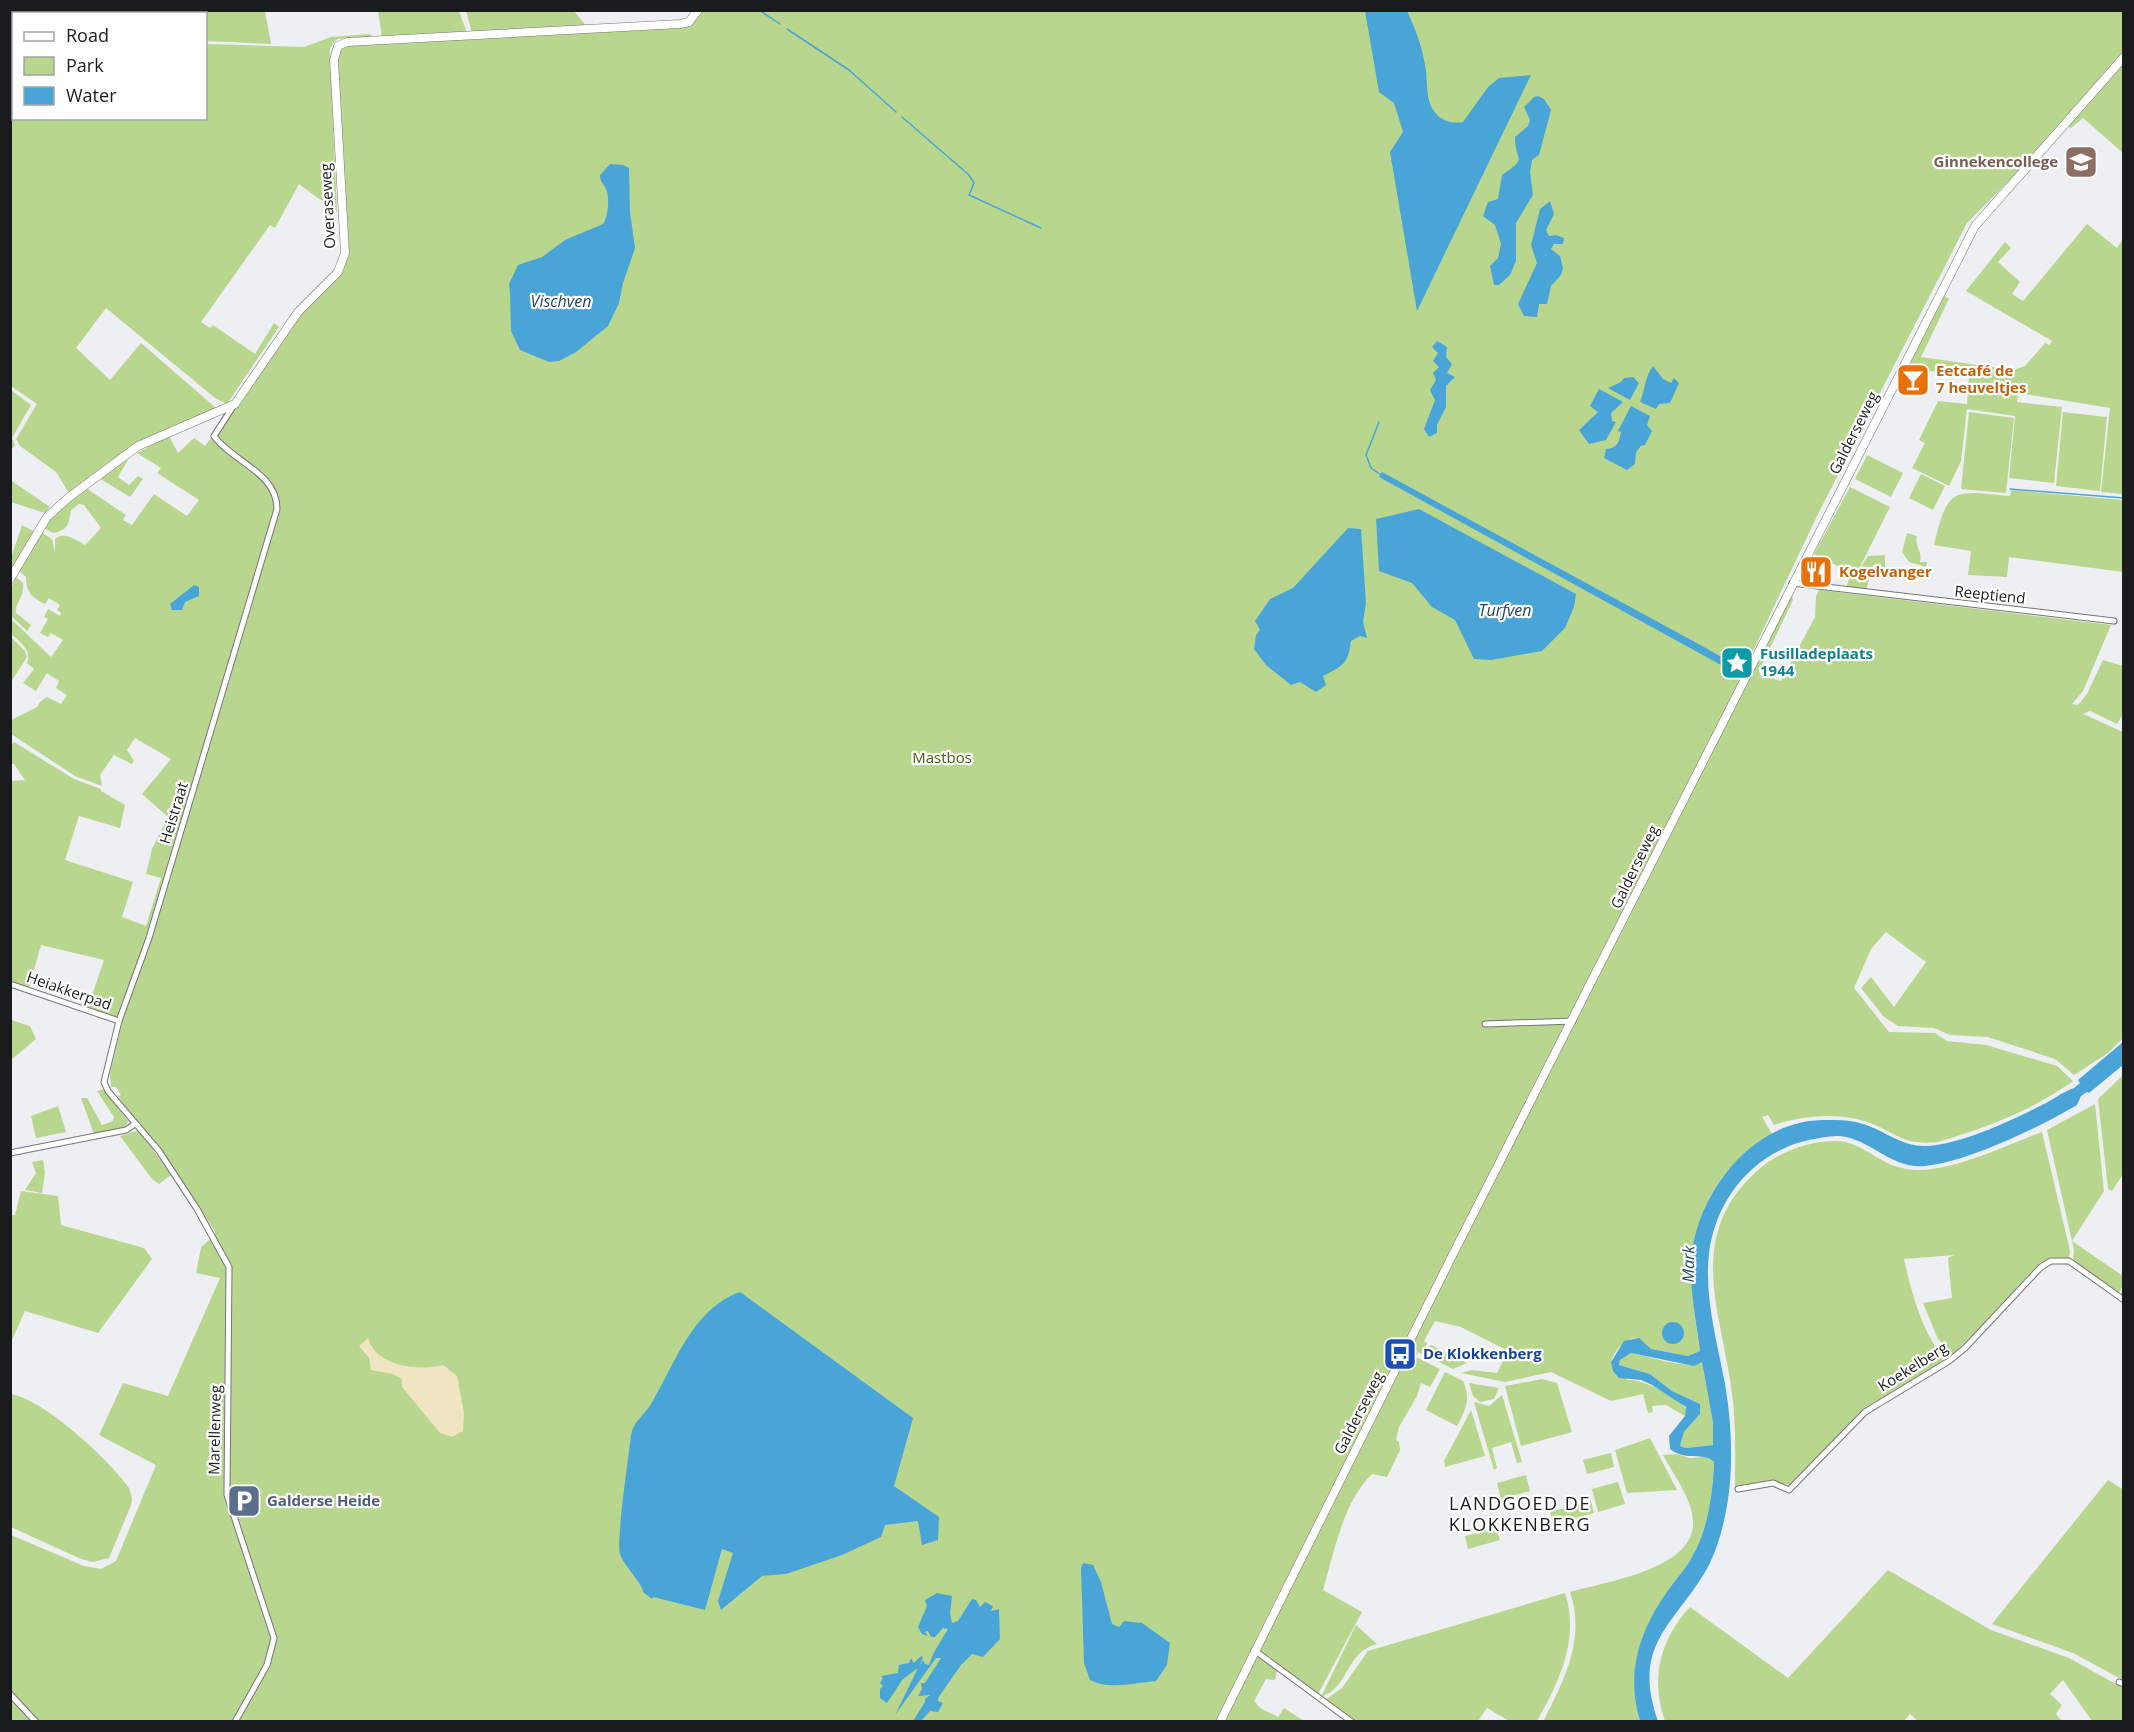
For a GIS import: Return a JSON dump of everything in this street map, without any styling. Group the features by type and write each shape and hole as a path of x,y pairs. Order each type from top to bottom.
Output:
{"street":[{"name":"Overaseweg","path":"235,404 298,312 338,272 344,261 334,60 338,46 344,43 680,24 689,22 698,10"},
{"name":"Galderseweg","path":"1220,1722 1254,1650 1792,583 1975,226 2124,57"},
{"path":"10,579 47,518 68,498 138,446 235,404"},
{"name":"Heistraat","path":"135,1124 105,1087 119,1021 149,938 276,513 276,497 269,483 214,436 235,404"},
{"name":"Reeptiend","path":"1792,583 2114,621"},
{"name":"Heiakkerpad","path":"10,984 119,1021"},
{"path":"1485,1024 1573,1021"},
{"path":"10,1154 114,1132 135,1124"},
{"name":"Marellenweg","path":"135,1124 159,1151 210,1231 229,1267 227,1495 272,1626 274,1638 267,1665 235,1722"},
{"name":"Koekelberg","path":"1738,1489 1773,1483 1789,1490 1865,1412 1952,1359 2041,1267 2051,1261 2069,1261 2124,1300"},
{"path":"1254,1650 1352,1722"},
{"path":"10,1694 36,1722"}],"green space":[{"name":"Mastbos","path":"699,10 2123,11 2123,153 2083,118 2071,128 2065,124 1967,223 1818,514 1743,672 1749,675 1792,596 1793,600 1759,671 1760,675 1781,681 1815,617 1816,596 1819,590 2111,625 2083,691 2072,704 2078,705 2087,694 2103,660 2123,666 2123,714 2117,724 2090,711 2083,714 2123,732 2123,1038 2108,1053 2074,1075 2055,1059 1988,1037 1950,1035 1934,1028 1898,1026 1884,1017 1861,988 1871,977 1894,1007 1926,962 1886,932 1871,949 1854,988 1889,1032 1935,1033 1947,1041 1986,1045 2057,1066 2073,1081 2042,1101 2008,1117 1938,1142 1925,1143 1906,1140 1875,1125 1853,1118 1807,1117 1774,1125 1768,1115 1762,1117 1772,1134 1761,1140 1733,1165 1705,1207 1698,1230 1692,1277 1700,1351 1688,1356 1651,1349 1636,1338 1620,1346 1611,1362 1628,1380 1642,1382 1677,1400 1687,1410 1685,1416 1666,1405 1652,1406 1653,1412 1648,1413 1643,1394 1611,1401 1551,1372 1505,1382 1461,1373 1472,1370 1497,1373 1508,1351 1461,1327 1435,1321 1424,1341 1427,1343 1422,1354 1418,1352 1416,1357 1440,1369 1430,1387 1421,1383 1417,1396 1399,1427 1396,1440 1399,1442 1400,1450 1387,1477 1372,1474 1354,1499 1341,1529 1323,1590 1362,1612 1318,1694 1277,1671 1275,1680 1266,1679 1254,1701 1260,1708 1278,1717 1284,1708 1304,1721 11,1721 11,1535 84,1566 101,1569 116,1561 156,1465 99,1435 123,1383 168,1396 220,1278 196,1273 201,1247 215,1235 215,1231 118,1096 121,1095 116,1087 111,1087 110,1073 123,1019 87,1010 104,960 41,945 29,988 11,983 10,778 12,781 25,780 14,764 11,764 11,746 14,742 74,779 101,789 125,805 120,828 79,816 65,860 133,882 122,917 146,926 161,878 146,874 152,849 168,817 142,794 171,759 135,738 127,750 134,761 132,764 114,755 100,775 102,786 75,776 11,734 11,720 37,707 47,697 61,704 67,695 56,688 59,681 47,673 36,691 23,683 34,669 27,663 27,650 11,634 11,619 51,657 63,640 51,633 48,637 40,633 48,619 44,617 48,609 60,616 61,613 57,610 60,605 49,598 45,604 33,597 27,587 26,577 19,571 41,532 52,539 55,553 55,539 62,536 70,537 85,545 101,528 84,505 79,504 71,510 69,522 65,528 53,533 44,528 59,510 86,488 126,515 123,520 132,525 154,494 187,516 199,500 157,473 161,468 137,453 169,436 178,453 194,438 205,446 211,438 231,455 216,433 295,322 343,266 337,49 346,44 683,28 685,22"},
{"path":"265,11 271,44 207,41 207,12 55,12"},
{"path":"378,11 459,11 467,33 382,37"},
{"path":"466,11 574,11 587,27 472,33"},
{"path":"370,34 373,37 337,39 330,48 337,212 299,184 275,228 270,225 201,322 210,328 213,325 255,354 274,323 279,327 227,404 215,398 106,308 76,348 110,380 141,343 216,408 118,457 69,493 56,472 20,446 16,439 37,404 11,386 10,112 12,108 12,120 207,120 207,44 304,47 331,37"},
{"path":"2087,224 2117,248 2123,239 2123,494 2101,492 2110,408 2018,393 2017,402 2062,407 2054,483 2009,478 2015,416 1967,409 1961,461 1949,486 1912,468 1925,443 1919,440 1938,401 1967,404 1969,375 1904,368 1941,294 1949,299 1921,357 2013,370 2025,366 2045,343 2049,345 2052,341 1966,291 2005,242 2011,248 1998,262 2020,282 2012,294 2023,301"},
{"path":"11,390 31,405 12,438 15,445 11,450"},
{"path":"1969,412 2014,418 2006,493 1961,489"},
{"path":"2063,412 2107,417 2100,491 2056,486"},
{"path":"1867,455 1903,473 1891,497 1855,479"},
{"path":"129,458 118,477 129,485 138,476 143,479 130,497 99,478"},
{"path":"1921,474 1945,486 1933,510 1909,498"},
{"path":"11,480 50,507 45,513 11,502"},
{"path":"1850,487 1890,507 1856,575 1868,556 1885,555 1885,569 1873,565 1866,590 1846,588 1851,573 1814,554"},
{"path":"2011,490 2123,500 2123,572 2009,557 2007,577 1968,575 1971,551 1934,545 1944,511 1956,496 1976,493 2010,496"},
{"path":"22,525 35,532 11,574 11,558"},
{"path":"1907,533 1917,536 1920,562 1927,562 1926,567 1909,562 1902,552"},
{"path":"16,577 23,583 23,588 16,613 31,625 27,631 11,616 11,588"},
{"path":"11,637 25,651 27,657 11,682"},
{"path":"11,1020 30,1026 36,1039 11,1060"},
{"path":"2123,1075 2123,1174 2112,1191 2108,1189 2098,1099"},
{"path":"104,1089 128,1121 125,1127 94,1134 81,1098 87,1098 102,1125 113,1121 114,1117 97,1091"},
{"path":"2095,1104 2104,1191 2072,1241 2123,1276 2123,1286 2118,1294 2073,1261 2074,1250 2047,1130"},
{"path":"58,1106 66,1132 36,1138 31,1116"},
{"path":"139,1130 171,1175 159,1184 152,1179 120,1136"},
{"path":"2042,1132 2070,1251 2069,1258 2048,1261 1953,1354 1938,1339 1923,1303 1952,1298 1948,1258 1954,1255 1904,1259 1919,1312 1943,1362 1868,1406 1792,1485 1776,1483 1735,1488 1733,1402 1714,1281 1714,1252 1720,1224 1734,1197 1765,1164 1804,1145 1844,1142 1890,1164 1914,1170 1932,1169 1970,1160"},
{"path":"43,1160 45,1173 42,1193 25,1190 36,1173 32,1162"},
{"path":"21,1191 58,1196 61,1225 144,1248 152,1259 98,1333 25,1311 11,1342 11,1215 15,1215"},
{"path":"1431,1345 1467,1363 1453,1369 1425,1355"},
{"path":"1631,1353 1677,1363 1702,1362 1713,1423 1713,1445 1686,1448 1680,1446 1684,1432 1700,1414 1700,1404 1672,1391 1650,1374 1619,1365 1620,1360"},
{"path":"1445,1372 1463,1381 1467,1393 1463,1414 1457,1426 1426,1410"},
{"path":"1542,1379 1557,1383 1572,1432 1521,1446 1505,1386"},
{"path":"1469,1383 1499,1388 1494,1399 1480,1402 1473,1396"},
{"path":"11,1394 41,1407 58,1419 107,1462 129,1488 132,1498 131,1505 109,1558 93,1562 81,1559 11,1527"},
{"path":"1502,1395 1522,1462 1517,1463 1511,1442 1492,1448 1497,1468 1494,1470 1474,1402 1489,1406"},
{"path":"1471,1410 1485,1456 1445,1467 1444,1461"},
{"path":"1650,1438 1677,1490 1627,1493 1615,1450"},
{"path":"1611,1453 1614,1467 1587,1474 1583,1460"},
{"path":"1677,1454 1689,1458 1706,1457 1714,1462 1711,1498 1698,1545 1688,1564 1659,1604 1638,1652 1634,1686 1640,1721 1543,1722 1565,1675 1574,1643 1574,1609 1570,1592 1645,1571 1680,1551 1690,1538 1693,1522 1690,1505 1663,1455"},
{"path":"1526,1475 1530,1491 1501,1499 1497,1483"},
{"path":"2108,1480 2122,1489 2123,1680 2073,1653 1992,1624"},
{"path":"1618,1482 1625,1504 1598,1512 1592,1489"},
{"path":"1591,1501 1594,1513 1553,1524 1550,1512"},
{"path":"1496,1528 1500,1540 1468,1549 1465,1536"},
{"path":"1888,1570 1991,1630 2069,1658 2123,1688 2123,1721 2092,1721 2063,1680 2050,1694 2062,1705 2056,1714 2062,1721 1918,1721 1910,1714 1903,1722 1665,1721 1658,1690 1661,1661 1671,1633 1690,1607 1788,1678"},
{"path":"1565,1593 1569,1610 1569,1643 1553,1691 1537,1721 1509,1721 1487,1708 1478,1721 1355,1721 1325,1700 1342,1688 1368,1651"},
{"path":"1356,1625 1377,1644 1359,1654 1337,1686 1321,1697"}],"sand":[{"path":"368,1338 373,1348 389,1361 411,1367 443,1365 457,1376 464,1413 463,1431 452,1437 440,1433 402,1387 402,1379 393,1374 371,1370 369,1358 359,1346"}],"water":[{"path":"1365,11 1407,11 1422,51 1431,106 1440,117 1447,121 1463,122 1488,87 1499,78 1531,75 1417,311 1390,152 1403,132 1394,103 1379,92"},
{"path":"1538,96 1544,99 1551,110 1539,155 1532,160 1530,172 1533,195 1516,223 1516,261 1510,275 1499,285 1494,285 1490,266 1498,258 1501,244 1495,225 1483,216 1488,202 1498,199 1502,175 1518,162 1515,137 1528,126 1530,120 1524,107"},
{"name":"Vischven","path":"610,164 629,168 630,212 635,248 619,303 608,326 576,352 559,361 549,362 520,350 511,331 509,284 518,265 542,257 565,240 603,224 608,197 600,175"},
{"path":"1550,201 1554,214 1546,230 1549,236 1556,235 1564,238 1563,244 1554,244 1551,249 1560,256 1563,268 1561,275 1551,286 1547,304 1539,304 1537,317 1524,316 1518,304 1537,263 1531,245 1540,209"},
{"path":"1437,341 1447,347 1446,357 1452,364 1447,373 1455,377 1446,386 1446,407 1437,425 1437,433 1429,437 1424,429 1435,400 1430,390 1436,380 1433,373 1439,367 1433,361 1438,353 1432,347"},
{"path":"1653,366 1663,379 1671,383 1674,378 1679,383 1670,403 1659,404 1656,409 1640,402 1648,374"},
{"path":"1633,377 1639,383 1630,400 1608,388 1621,382 1624,378"},
{"path":"1599,389 1623,402 1611,413 1612,421 1616,422 1606,440 1589,444 1579,430 1598,412 1590,406"},
{"path":"1631,406 1650,416 1647,425 1652,431 1645,445 1636,452 1635,464 1627,470 1604,458 1606,449 1619,442 1621,432 1618,431"},
{"path":"1382,472 1734,664 1730,670 1379,477"},
{"name":"Turfven","path":"1419,509 1576,594 1574,607 1565,628 1542,651 1491,660 1474,659 1455,620 1432,607 1412,583 1379,571 1376,519"},
{"path":"1348,528 1361,529 1366,603 1363,622 1367,638 1360,636 1351,641 1346,660 1340,667 1323,676 1326,685 1316,692 1300,682 1291,685 1266,665 1254,649 1256,635 1260,630 1255,621 1270,599 1293,588"},
{"path":"194,585 199,587 199,596 185,602 182,610 172,610 170,604"},
{"path":"2123,1042 2123,1065 2089,1093 2081,1096 2077,1105 2024,1133 1982,1151 1942,1163 1914,1166 1893,1160 1856,1140 1841,1136 1823,1137 1789,1146 1771,1155 1741,1180 1729,1196 1713,1233 1708,1269 1710,1302 1729,1410 1731,1466 1726,1510 1719,1539 1709,1565 1671,1619 1653,1652 1650,1672 1651,1694 1658,1721 1640,1721 1634,1686 1638,1652 1650,1620 1688,1564 1698,1545 1709,1510 1714,1462 1705,1457 1682,1455 1670,1449 1669,1436 1685,1416 1686,1407 1641,1380 1619,1378 1613,1371 1611,1362 1624,1341 1639,1338 1651,1349 1688,1356 1700,1351 1692,1295 1691,1261 1695,1235 1704,1210 1717,1186 1733,1164 1753,1146 1776,1131 1800,1123 1827,1120 1850,1121 1871,1127 1909,1144 1927,1146 1941,1144 1986,1131 2016,1118 2074,1088 2080,1083 2078,1080","holes":["1631,1353 1694,1366 1702,1362 1713,1423 1713,1445 1686,1448 1680,1446 1684,1432 1700,1414 1700,1404 1672,1391 1650,1374 1619,1365 1620,1360"]},
{"path":"740,1292 913,1418 894,1486 939,1517 938,1540 922,1545 918,1521 885,1525 881,1537 842,1555 786,1574 762,1576 721,1610 718,1601 733,1553 722,1549 705,1610 653,1597 652,1599 643,1592 620,1554 623,1497 634,1426 651,1404 686,1339 697,1324 723,1300"},
{"path":"1673,1322 1681,1325 1684,1333 1681,1341 1673,1344 1665,1341 1662,1333 1665,1325"},
{"path":"1083,1563 1093,1565 1101,1582 1112,1624 1119,1627 1124,1621 1142,1623 1170,1643 1167,1665 1156,1681 1105,1685 1090,1680 1084,1663 1081,1568"},
{"path":"937,1593 952,1596 950,1614 952,1623 958,1621 972,1599 976,1600 980,1607 985,1602 993,1606 991,1611 999,1609 1000,1639 983,1657 972,1654 961,1665 938,1698 938,1701 943,1703 938,1712 930,1711 921,1721 913,1721 925,1699 930,1695 918,1696 922,1689 921,1683 925,1683 941,1658 936,1658 895,1715 918,1668 903,1679 887,1703 880,1698 880,1689 883,1686 880,1683 883,1678 881,1676 898,1673 899,1665 909,1663 911,1658 914,1663 921,1656 923,1658 919,1666 923,1660 929,1665 948,1629 943,1628 935,1637 931,1637 928,1631 925,1632 928,1636 922,1634 918,1627 927,1606 925,1600"}],"waterway":[{"path":"759,10 780,24"},
{"path":"787,29 849,70 896,112"},
{"path":"902,117 969,175 974,183 969,195 1041,228"},
{"path":"1379,422 1366,455 1371,468 1381,475"},
{"path":"2010,489 2124,498"}],"place":[{"name":"Ginnekencollege","path":"2081,162"},
{"name":"Eetcafé de 7 heuveltjes","path":"1913,380"},
{"name":"Kogelvanger","path":"1816,572"},
{"name":"Fusilladeplaats 1944","path":"1737,663"},
{"name":"De Klokkenberg","path":"1400,1354"},
{"name":"Galderse Heide","path":"244,1501"}],"district":[{"name":"LANDGOED DE KLOKKENBERG","path":"1520,1514"}],"water label":[{"name":"Mark","path":"1688,1264"}]}
